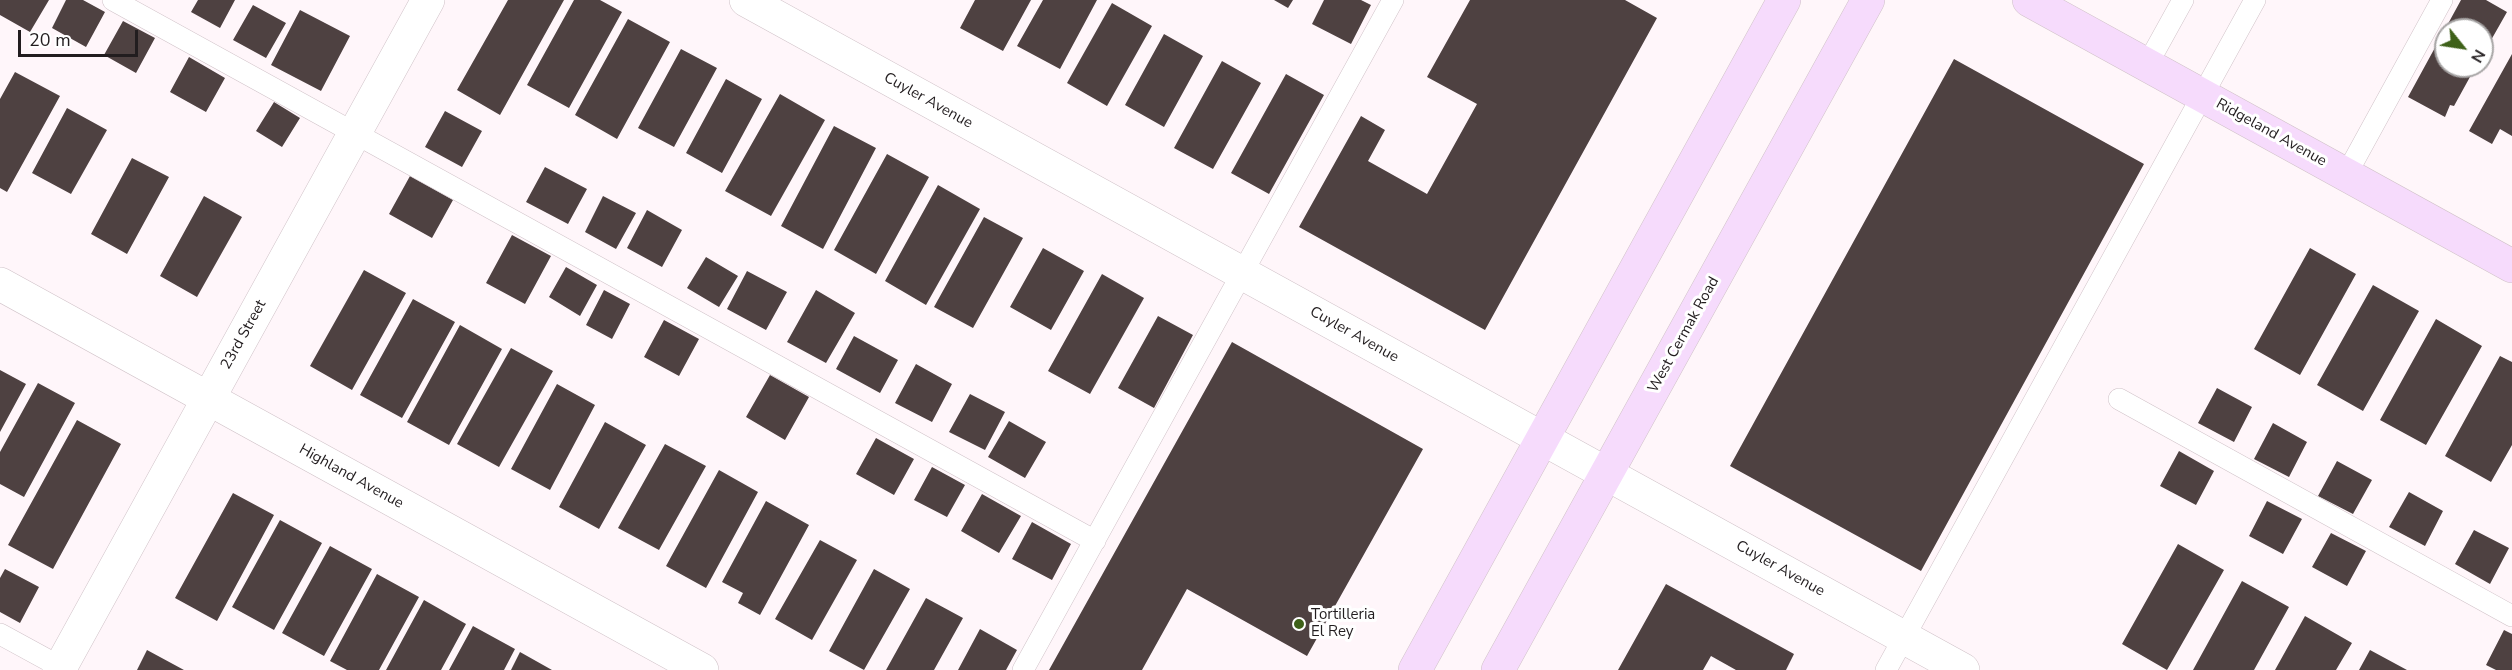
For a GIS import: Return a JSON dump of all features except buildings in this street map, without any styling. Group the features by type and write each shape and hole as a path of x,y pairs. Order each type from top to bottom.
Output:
{"main road":[{"path":"1414,670 1784,0"},
{"name":"West Cermak Road","path":"1498,670 1868,0"},
{"name":"Ridgeland Avenue","path":"2030,0 2512,266"}],"street":[{"name":"23rd Street","path":"62,669 428,0"},
{"name":"Cuyler Avenue","path":"746,0 1963,670"},
{"name":"Highland Avenue","path":"0,284 702,670"}],"lane":[{"path":"113,0 1095,541"},
{"path":"1023,670 1392,0"},
{"path":"2147,64 2183,0"},
{"path":"1886,670 2255,0"},
{"path":"2346,175 2442,0"},
{"path":"2119,399 2512,616"},
{"path":"0,634 62,669"}],"place":[{"name":"Tortilleria El Rey","path":"1299,624"}]}
